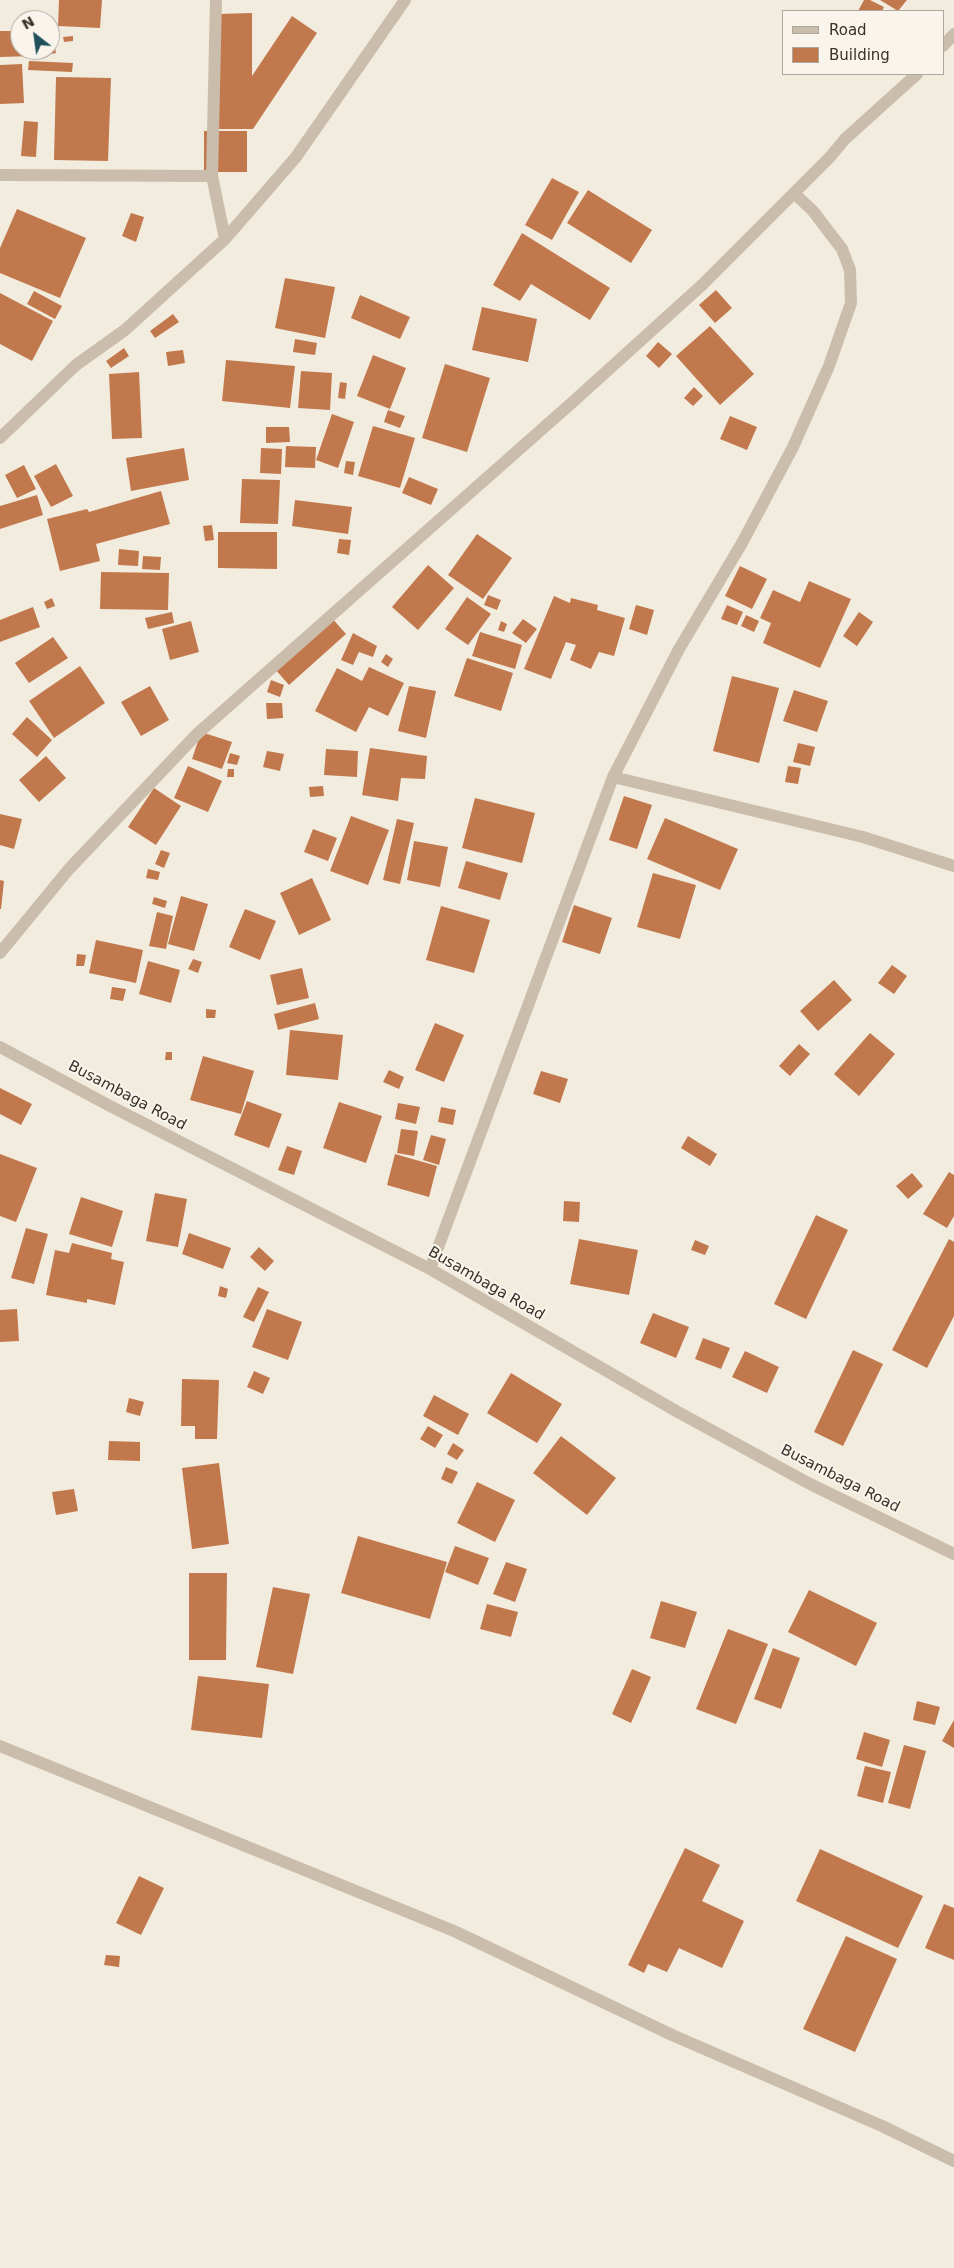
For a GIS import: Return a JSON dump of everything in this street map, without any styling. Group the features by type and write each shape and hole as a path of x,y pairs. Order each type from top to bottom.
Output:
{"street":[{"path":"216,0 212,176 225,239"},
{"path":"0,438 76,365 125,330 225,239 296,157 405,0"},
{"path":"944,45 954,34"},
{"path":"0,953 69,869 198,734 702,285 830,157 844,138 916,75"},
{"path":"0,175 212,176"},
{"path":"430,1270 613,777 680,649 742,543 793,446 829,366 851,303 850,270 842,249 813,211 794,193"},
{"path":"613,777 863,837 954,866"},
{"name":"Busambaga Road","path":"0,1047 110,1106 430,1270 676,1411 802,1479 954,1554"},
{"path":"0,1746 454,1931 672,2035 882,2126 954,2161"}],"building":[{"path":"59,0 102,0 100,28 60,26"},
{"path":"864,0 870,0 884,7 882,10 859,10"},
{"path":"880,0 907,0 899,10"},
{"path":"252,13 252,76 292,16 317,33 253,129 218,129 217,14"},
{"path":"0,31 10,31 10,57 0,57"},
{"path":"73,36 73,41 64,42 63,37"},
{"path":"29,61 73,63 72,72 28,70"},
{"path":"22,64 24,103 0,104 0,65"},
{"path":"56,77 111,78 108,161 54,160"},
{"path":"24,121 38,122 36,157 21,156"},
{"path":"204,131 247,131 247,172 204,172"},
{"path":"552,178 579,192 552,240 525,225"},
{"path":"588,190 652,230 631,263 567,223"},
{"path":"17,209 86,238 60,298 0,273 0,248"},
{"path":"131,213 144,217 136,242 122,236"},
{"path":"522,233 610,288 590,320 531,284 520,301 493,285"},
{"path":"285,278 335,287 325,338 275,328"},
{"path":"716,290 732,308 715,323 699,305"},
{"path":"34,291 62,306 55,319 27,304"},
{"path":"0,293 53,321 32,361 0,344"},
{"path":"360,295 410,317 400,339 351,318"},
{"path":"482,307 537,319 528,362 472,350"},
{"path":"173,314 179,322 155,338 150,331"},
{"path":"710,326 754,374 720,405 676,356"},
{"path":"295,339 317,343 315,355 293,352"},
{"path":"658,342 672,354 659,368 646,356"},
{"path":"124,348 129,356 111,368 106,361"},
{"path":"183,350 185,363 168,366 166,352"},
{"path":"373,355 406,368 390,409 357,396"},
{"path":"226,360 295,366 290,408 222,401"},
{"path":"445,364 490,378 467,452 422,438"},
{"path":"301,371 332,373 330,410 298,408"},
{"path":"139,372 142,438 112,439 109,374"},
{"path":"340,382 347,383 345,399 338,398"},
{"path":"694,387 703,396 693,406 684,398"},
{"path":"388,410 405,416 400,428 384,422"},
{"path":"332,414 354,422 338,468 316,460"},
{"path":"730,416 757,427 747,450 720,439"},
{"path":"373,426 415,438 400,488 358,476"},
{"path":"266,427 289,427 290,442 266,443"},
{"path":"286,446 316,447 315,468 285,467"},
{"path":"184,448 189,480 131,491 126,458"},
{"path":"261,448 282,449 281,474 260,473"},
{"path":"346,461 355,462 353,475 344,473"},
{"path":"56,464 73,496 51,507 34,476"},
{"path":"24,465 36,489 17,498 5,475"},
{"path":"409,477 438,489 431,505 402,493"},
{"path":"242,479 280,480 278,524 240,523"},
{"path":"161,491 170,524 96,544 100,561 60,571 47,519 87,509 89,512"},
{"path":"37,495 43,515 0,529 0,506"},
{"path":"295,500 352,507 348,534 292,526"},
{"path":"212,525 214,540 205,541 203,526"},
{"path":"218,532 277,532 277,569 218,568"},
{"path":"477,534 512,558 483,599 448,575"},
{"path":"339,539 351,540 349,555 337,553"},
{"path":"119,549 139,551 138,566 118,565"},
{"path":"143,556 161,557 160,570 142,569"},
{"path":"428,565 454,588 418,630 392,607"},
{"path":"740,566 767,579 752,609 725,596"},
{"path":"101,572 169,573 168,610 100,609"},
{"path":"809,581 851,599 820,668 763,643 771,623 760,618 773,590 800,602"},
{"path":"488,595 501,600 497,610 484,605"},
{"path":"554,596 570,603 571,598 598,605 597,610 625,618 614,656 599,652 591,669 570,660 576,645 566,642 551,679 524,669"},
{"path":"467,597 491,614 468,645 445,629"},
{"path":"52,598 55,606 47,609 44,602"},
{"path":"636,605 654,610 647,635 629,629"},
{"path":"727,605 743,612 737,625 721,619"},
{"path":"33,607 40,627 0,642 0,620"},
{"path":"172,612 174,623 148,629 145,618"},
{"path":"859,612 873,622 857,646 843,636"},
{"path":"746,615 759,621 754,632 741,626"},
{"path":"331,617 346,634 289,685 274,668"},
{"path":"523,619 537,629 526,643 512,633"},
{"path":"191,621 199,652 170,660 162,629"},
{"path":"501,621 507,624 504,632 498,630"},
{"path":"480,632 522,645 515,669 472,656"},
{"path":"353,633 377,646 373,657 359,652 353,665 341,660"},
{"path":"53,637 68,658 29,683 15,663"},
{"path":"386,654 393,659 388,667 381,662"},
{"path":"467,658 513,673 501,711 454,696"},
{"path":"80,666 105,703 54,738 29,701"},
{"path":"369,667 404,683 388,716 369,707 356,732 315,711 337,668 362,681"},
{"path":"732,676 779,688 759,763 713,751"},
{"path":"271,680 284,685 280,697 267,692"},
{"path":"150,686 169,720 141,736 121,702"},
{"path":"409,686 436,691 426,738 398,731"},
{"path":"794,690 828,701 817,732 783,721"},
{"path":"266,703 282,703 283,718 267,719"},
{"path":"27,717 52,740 37,757 12,734"},
{"path":"201,732 232,742 222,769 192,759"},
{"path":"798,743 815,747 810,766 793,762"},
{"path":"370,748 427,756 425,779 401,778 398,801 362,795"},
{"path":"326,749 358,751 357,777 324,775"},
{"path":"267,751 284,754 280,771 263,767"},
{"path":"230,753 240,756 237,765 227,763"},
{"path":"46,756 66,778 39,802 19,780"},
{"path":"188,766 222,781 208,812 174,798"},
{"path":"788,766 801,768 798,784 785,782"},
{"path":"228,769 234,769 234,777 227,777"},
{"path":"323,786 324,796 310,797 309,787"},
{"path":"154,788 181,806 156,845 128,827"},
{"path":"624,796 652,805 637,849 609,840"},
{"path":"475,798 535,813 522,863 462,848"},
{"path":"0,814 22,819 14,849 0,845"},
{"path":"351,816 389,830 368,885 330,871"},
{"path":"665,818 738,849 720,890 647,859"},
{"path":"397,819 414,823 400,884 383,880"},
{"path":"313,829 337,838 328,861 304,852"},
{"path":"414,841 448,847 440,887 407,880"},
{"path":"161,850 170,853 164,868 155,864"},
{"path":"466,861 508,873 500,900 458,888"},
{"path":"148,869 160,872 158,880 146,878"},
{"path":"653,873 696,885 680,939 637,927"},
{"path":"312,878 331,920 299,935 280,893"},
{"path":"0,880 4,881 1,909 0,909"},
{"path":"181,896 208,904 194,951 168,944"},
{"path":"154,897 167,901 165,908 152,904"},
{"path":"574,905 612,918 600,954 562,942"},
{"path":"441,906 490,920 474,973 426,960"},
{"path":"245,909 276,921 260,960 229,947"},
{"path":"157,912 173,916 166,949 149,946"},
{"path":"96,940 143,950 136,983 89,973"},
{"path":"77,954 86,955 84,966 76,966"},
{"path":"193,959 202,962 198,973 188,969"},
{"path":"148,961 180,970 171,1003 139,994"},
{"path":"892,965 907,976 894,994 878,983"},
{"path":"302,968 309,998 277,1005 270,975"},
{"path":"834,980 852,1000 818,1031 800,1011"},
{"path":"112,987 126,989 123,1001 110,999"},
{"path":"315,1003 319,1019 278,1030 274,1014"},
{"path":"206,1009 216,1010 215,1018 206,1018"},
{"path":"435,1023 464,1035 444,1082 415,1070"},
{"path":"290,1030 343,1035 338,1080 286,1075"},
{"path":"870,1033 895,1054 859,1096 834,1074"},
{"path":"799,1044 810,1054 790,1076 779,1066"},
{"path":"166,1052 172,1052 172,1060 165,1060"},
{"path":"203,1056 254,1071 241,1114 190,1100"},
{"path":"389,1070 404,1077 399,1089 383,1082"},
{"path":"541,1071 568,1079 560,1103 533,1094"},
{"path":"0,1088 32,1104 21,1125 0,1114"},
{"path":"247,1101 282,1114 269,1148 234,1135"},
{"path":"339,1102 382,1116 366,1163 323,1148"},
{"path":"398,1103 420,1107 416,1124 395,1119"},
{"path":"441,1107 456,1110 453,1125 438,1122"},
{"path":"401,1129 418,1131 414,1156 397,1153"},
{"path":"431,1135 446,1139 439,1165 423,1160"},
{"path":"688,1136 717,1154 710,1166 681,1148"},
{"path":"287,1146 302,1151 294,1175 278,1170"},
{"path":"0,1154 37,1168 16,1222 0,1216"},
{"path":"395,1154 437,1166 429,1197 387,1185"},
{"path":"949,1172 954,1175 954,1216 947,1228 923,1214"},
{"path":"912,1173 923,1186 908,1199 896,1186"},
{"path":"155,1193 187,1199 178,1247 146,1241"},
{"path":"81,1197 123,1211 112,1247 69,1234"},
{"path":"564,1201 580,1202 579,1222 563,1221"},
{"path":"816,1215 848,1230 806,1319 774,1304"},
{"path":"26,1228 48,1234 34,1284 11,1278"},
{"path":"189,1233 231,1248 223,1269 182,1254"},
{"path":"579,1239 638,1250 629,1295 570,1284"},
{"path":"949,1239 954,1242 954,1316 927,1368 892,1350"},
{"path":"695,1240 709,1246 705,1255 691,1250"},
{"path":"72,1243 112,1253 111,1259 124,1262 115,1305 87,1299 87,1303 46,1295 55,1250 69,1253"},
{"path":"259,1247 274,1261 265,1271 250,1257"},
{"path":"220,1286 228,1289 226,1298 218,1296"},
{"path":"258,1287 269,1292 254,1322 243,1317"},
{"path":"17,1309 19,1341 0,1342 0,1310"},
{"path":"267,1309 302,1322 288,1360 252,1347"},
{"path":"653,1313 689,1327 676,1358 640,1343"},
{"path":"703,1338 730,1348 721,1369 695,1359"},
{"path":"853,1350 883,1364 843,1446 814,1432"},
{"path":"745,1351 779,1367 767,1393 732,1377"},
{"path":"254,1371 270,1378 263,1394 247,1387"},
{"path":"511,1373 562,1404 537,1443 487,1413"},
{"path":"182,1379 219,1380 217,1439 195,1439 195,1426 181,1426"},
{"path":"434,1395 469,1414 458,1435 423,1416"},
{"path":"129,1398 144,1402 140,1416 126,1412"},
{"path":"428,1426 443,1435 435,1448 420,1439"},
{"path":"561,1436 616,1478 587,1515 533,1473"},
{"path":"109,1441 140,1442 140,1461 108,1460"},
{"path":"453,1443 464,1450 457,1460 447,1454"},
{"path":"219,1463 229,1544 192,1549 182,1468"},
{"path":"446,1467 458,1472 452,1484 441,1479"},
{"path":"477,1482 515,1500 495,1542 457,1523"},
{"path":"74,1489 78,1511 56,1515 52,1492"},
{"path":"358,1536 447,1562 430,1619 341,1593"},
{"path":"455,1546 489,1558 478,1585 445,1572"},
{"path":"506,1562 527,1569 515,1602 493,1594"},
{"path":"189,1573 227,1573 226,1660 189,1660"},
{"path":"273,1587 310,1594 293,1674 256,1667"},
{"path":"809,1590 877,1623 856,1666 788,1632"},
{"path":"661,1601 697,1612 685,1648 650,1638"},
{"path":"487,1604 518,1612 511,1637 480,1629"},
{"path":"728,1629 768,1644 736,1724 696,1709"},
{"path":"773,1648 800,1658 781,1709 754,1699"},
{"path":"632,1669 651,1677 631,1723 612,1714"},
{"path":"198,1676 269,1684 262,1738 191,1730"},
{"path":"917,1701 940,1707 935,1725 913,1720"},
{"path":"954,1720 954,1748 942,1741"},
{"path":"864,1732 890,1740 882,1767 856,1759"},
{"path":"904,1745 926,1751 910,1809 888,1803"},
{"path":"865,1766 891,1772 883,1803 857,1796"},
{"path":"685,1848 720,1865 702,1901 744,1921 722,1968 679,1948 667,1972 648,1964 644,1973 628,1965"},
{"path":"820,1849 923,1896 898,1948 796,1901"},
{"path":"139,1876 164,1888 141,1935 116,1923"},
{"path":"944,1904 954,1908 954,1960 925,1948"},
{"path":"846,1936 897,1959 855,2052 803,2029"},
{"path":"106,1955 120,1956 119,1967 104,1965"}]}
